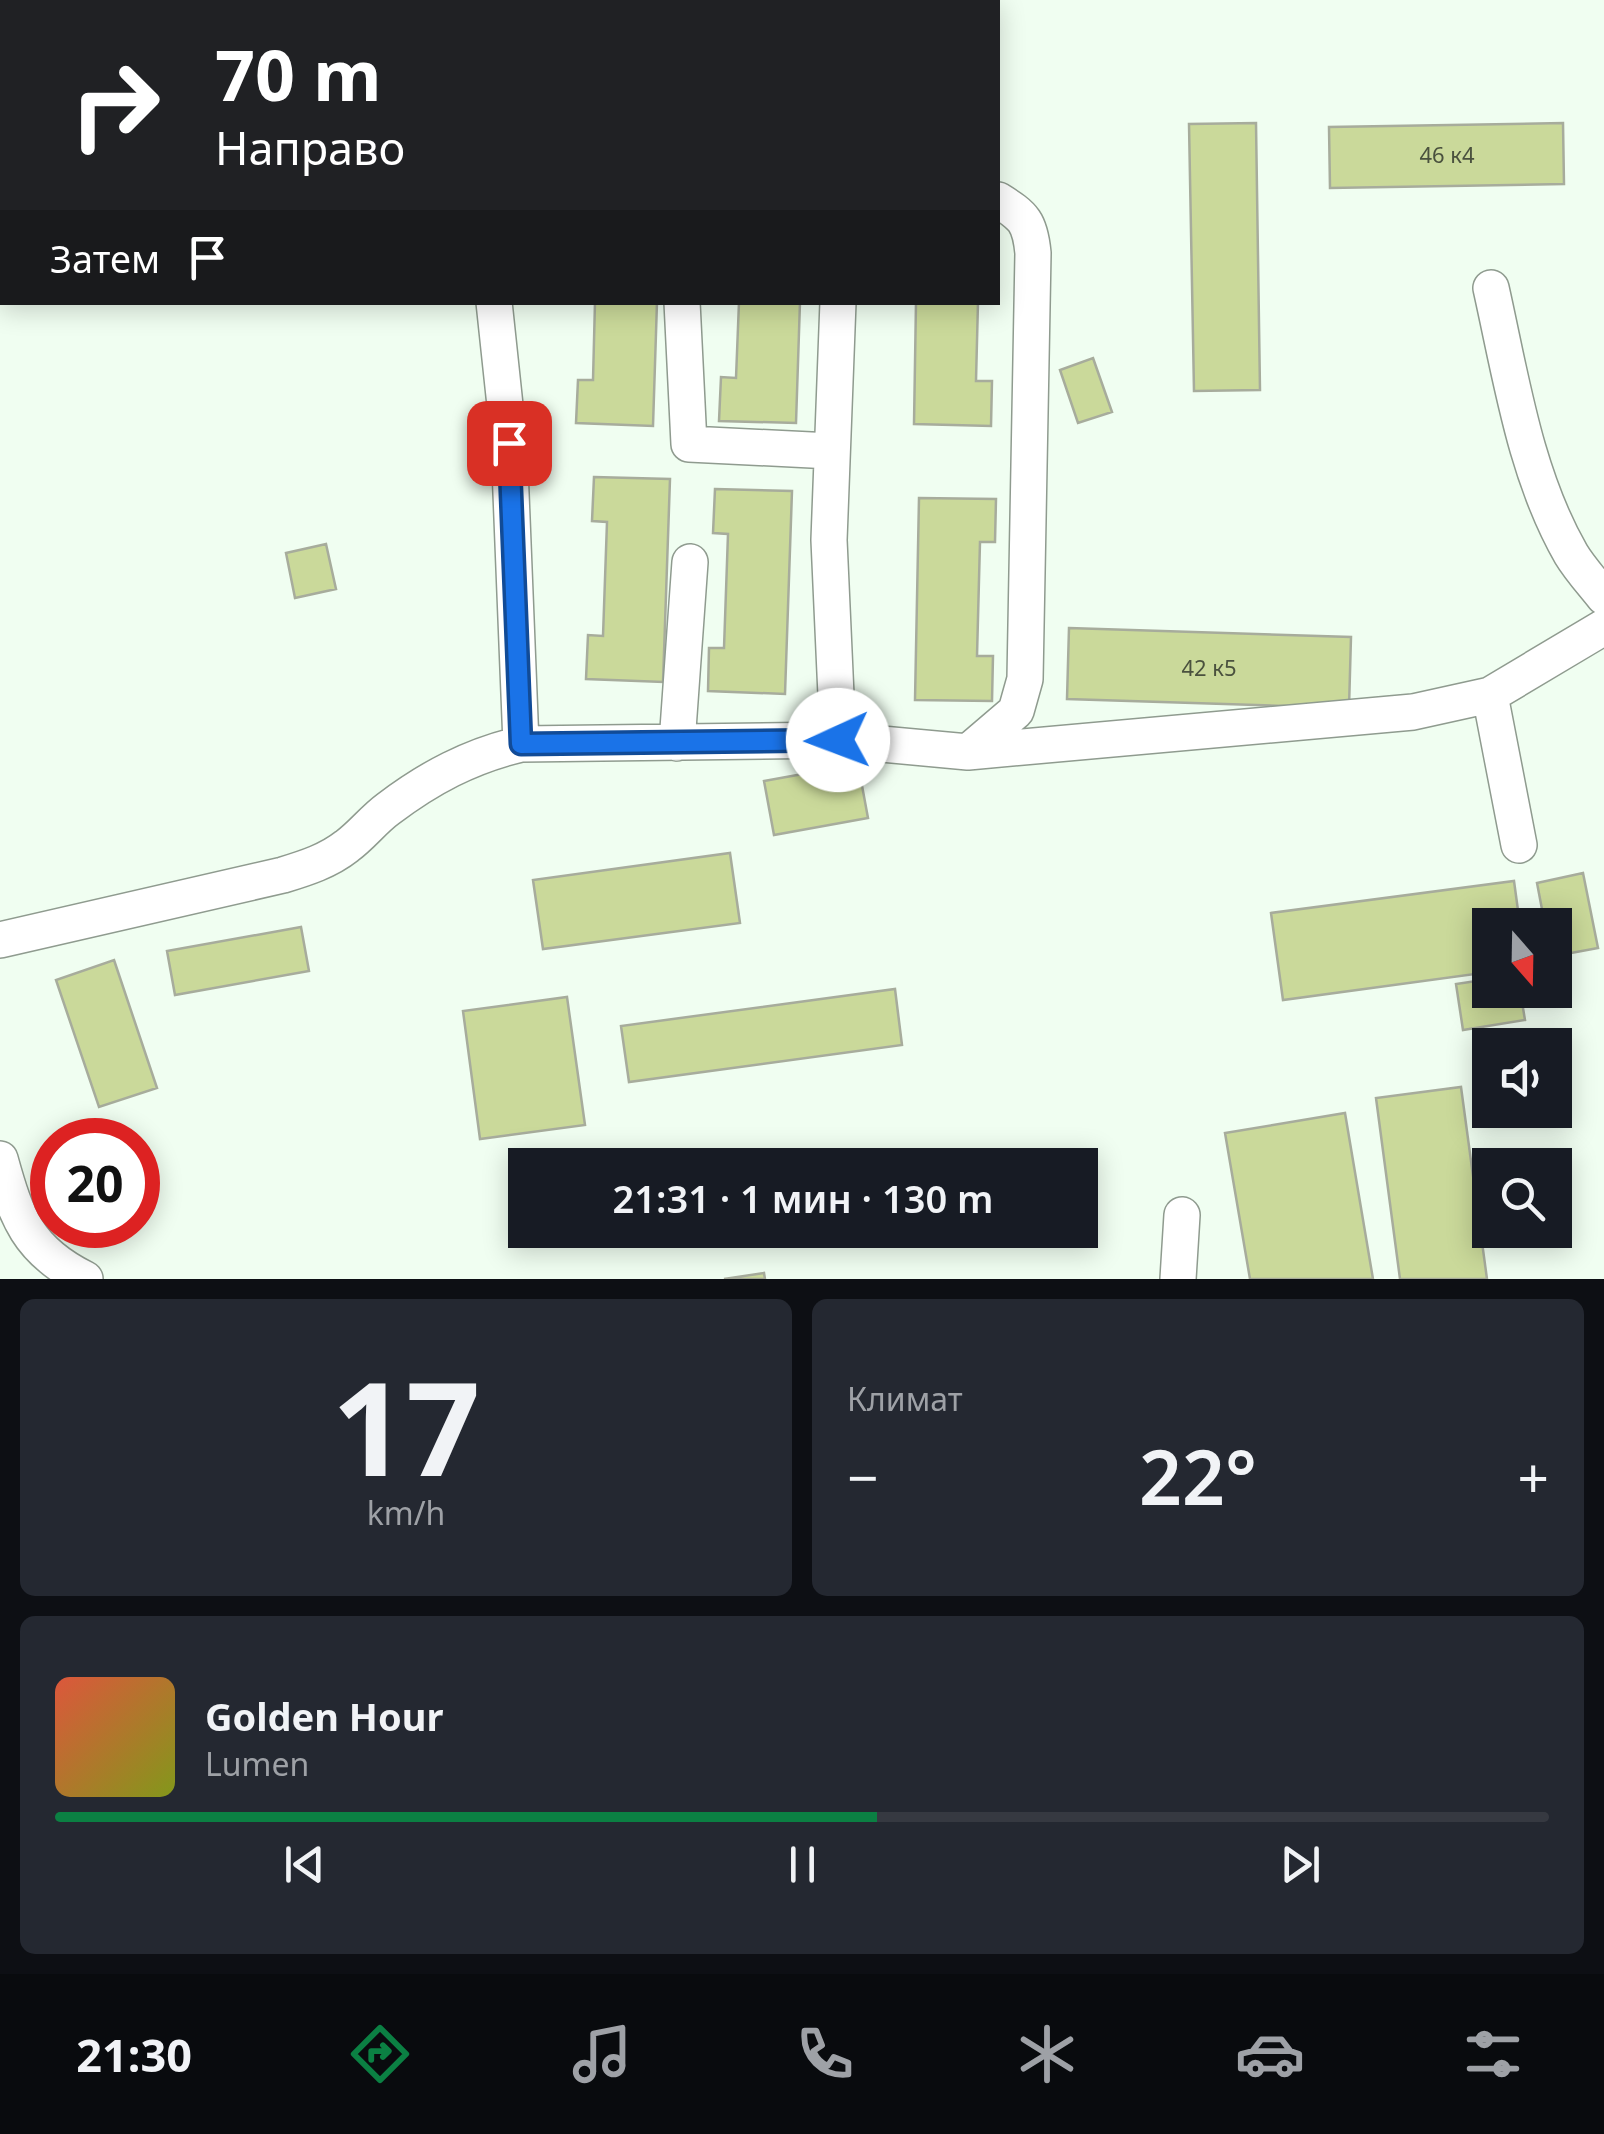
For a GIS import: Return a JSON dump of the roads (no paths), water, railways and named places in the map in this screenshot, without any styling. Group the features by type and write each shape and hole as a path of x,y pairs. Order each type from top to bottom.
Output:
{"street":[{"path":"968,752 1016,712 1025,680 1033,253 1031,233 1020,214 1000,201"},
{"path":"1491,288 1523,428 1550,512 1573,556 1604,597"},
{"path":"494,305 509,443 521,744"},
{"path":"682,305 690,444 831,451"},
{"path":"838,305 829,540 838,740"},
{"path":"677,743 690,562"},
{"path":"0,940 319,864 436,774 487,752 521,744 838,740 968,752 1413,712 1490,695 1604,627"},
{"path":"1490,695 1518,845"},
{"path":"0,1159 14,1210 31,1240 64,1268 85,1279"},
{"path":"1178,1279 1182,1215"}]}
